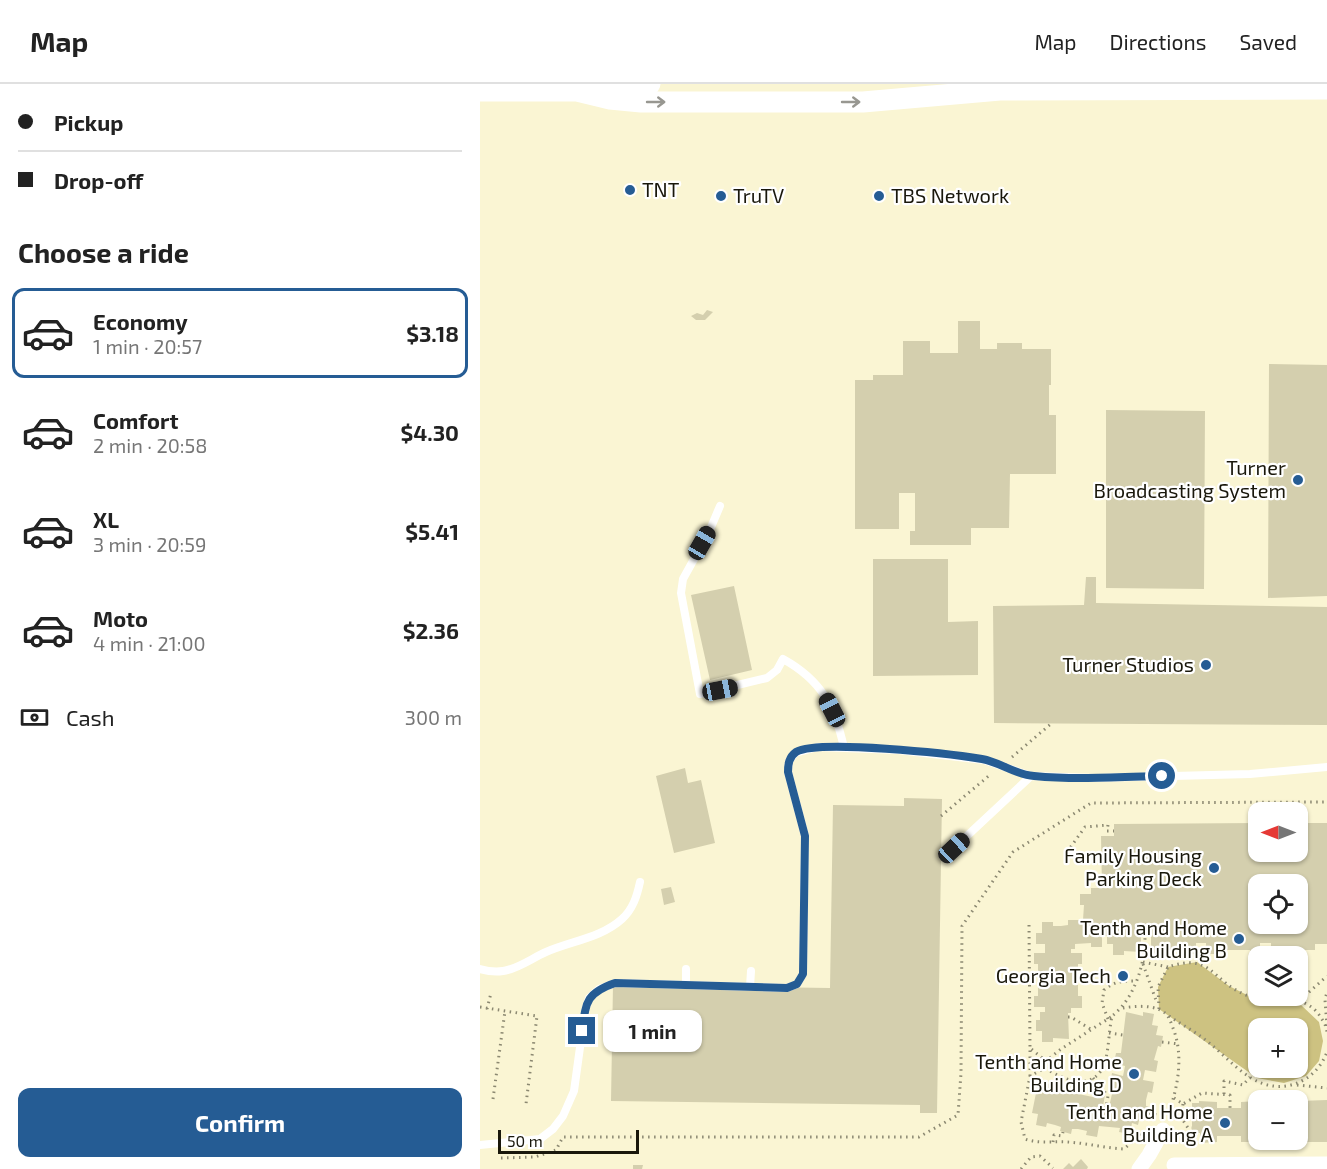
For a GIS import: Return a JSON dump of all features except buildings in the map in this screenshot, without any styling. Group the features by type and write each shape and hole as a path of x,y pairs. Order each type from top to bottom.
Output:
{"street":[{"path":"480,91 577,91 650,84"},
{"path":"577,91 610,99 641,102 863,102 915,90 1327,89"},
{"path":"1138,1169 1163,1130"},
{"path":"1174,1165 1327,1164"}],"lane":[{"path":"720,506 709,532 683,579 681,593 700,694 767,678 777,670 783,660 810,677 826,698 838,722 844,748"},
{"path":"480,1145 540,1139 553,1129 563,1116 574,1091 585,1011 589,998 599,989 615,983 787,988 797,984 803,974 805,836 788,772 789,761 795,753 805,748 898,750 984,760 1031,776 1096,778 1250,774 1293,772 1327,767"},
{"path":"954,848 1031,776"},
{"path":"480,969 505,971 548,951 580,941 604,930 620,921 628,913 636,900 640,882"},
{"path":"686,969 686,985"},
{"path":"750,987 751,971"},
{"path":"480,1137 495,1144"}],"path":[{"path":"495,1158 535,1157 556,1150 563,1137 919,1137 958,1115 961,1073 962,926 1013,852 1091,803 1327,802"},
{"path":"1067,852 1085,826 1108,825 1107,831 1114,831"},
{"path":"1029,925 1030,1076 1020,1122 1026,1139 1034,1142 1124,1149 1139,1134 1151,1130 1163,1130 1174,1098 1178,1077 1179,1044 1169,1016"},
{"path":"1123,1008 1142,962 1145,936"},
{"path":"1142,962 1168,967 1197,962 1229,986 1248,996"},
{"path":"1142,962 1159,1009"},
{"path":"1159,1009 1158,987 1168,967"},
{"path":"1308,993 1327,976"},
{"path":"1108,1019 1103,1009 1104,990 1112,983 1136,981"},
{"path":"1327,992 1325,1000 1327,1033"},
{"path":"487,1009 491,993"},
{"path":"1046,1061 1123,1008 1136,1006 1159,1009 1206,1041 1248,1075"},
{"path":"1308,1006 1317,1012 1327,1027"},
{"path":"480,1007 537,1016 526,1104"},
{"path":"493,1099 505,1011"},
{"path":"1046,1068 1059,1078 1073,1082 1093,1078 1106,1059 1112,1016"},
{"path":"1068,1017 1092,1030"},
{"path":"1109,1033 1123,1035"},
{"path":"1162,1042 1179,1044"},
{"path":"1030,1048 1046,1061"},
{"path":"1296,1085 1315,1073 1327,1052"},
{"path":"1046,1061 1046,1068"},
{"path":"1030,1076 1046,1068"},
{"path":"1093,1078 1108,1096 1106,1107"},
{"path":"1224,1095 1224,1081 1243,1085 1249,1078"},
{"path":"1252,1078 1264,1085 1327,1088"},
{"path":"1072,1092 1073,1082"},
{"path":"1183,1104 1202,1093 1230,1095 1230,1107"},
{"path":"1174,1098 1183,1104"},
{"path":"1183,1104 1181,1117 1188,1128 1192,1128"},
{"path":"1053,1142 1054,1135 1062,1136 1063,1132"},
{"path":"1021,1169 1031,1157 1040,1156 1053,1168"}],"shaded area":[{"path":"1197,962 1229,986 1248,996 1248,1006 1302,1006 1319,1022 1323,1041 1319,1061 1308,1074 1308,1018 1248,1018 1248,1072 1159,1009 1158,987 1168,967"},
{"path":"1257,1078 1300,1078 1284,1083"}],"place":[{"name":"TNT","path":"630,190"},
{"name":"TruTV","path":"721,196"},
{"name":"TBS Network","path":"879,196"},
{"name":"Turner Broadcasting System","path":"1298,480"},
{"name":"Turner Studios","path":"1206,665"},
{"name":"Family Housing Parking Deck","path":"1214,868"},
{"name":"Tenth and Home Building B","path":"1239,939"},
{"name":"Georgia Tech","path":"1123,976"},
{"name":"Tenth and Home Building D","path":"1134,1074"},
{"name":"Tenth and Home Building A","path":"1225,1123"}],"route":[{"path":"582,1031 589,998 599,989 615,983 787,988 797,984 803,974 805,836 788,772 789,761 795,753 805,748 898,750 984,760 1031,776 1096,778 1162,776"}]}
